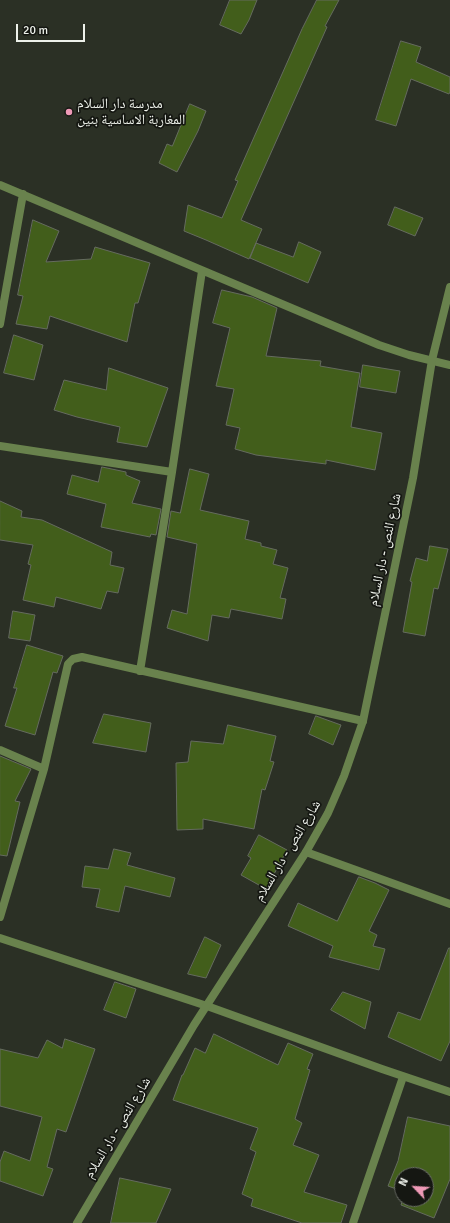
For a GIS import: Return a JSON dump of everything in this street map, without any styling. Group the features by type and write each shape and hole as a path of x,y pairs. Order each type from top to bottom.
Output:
{"street":[{"path":"0,185 380,345 409,355 450,365"},
{"path":"0,324 23,194"},
{"path":"140,671 202,271"},
{"name":"شارع النص - دار السلام","path":"77,1223 207,1006 306,852 328,813 344,776 363,721 413,478 432,360 450,287"},
{"path":"0,446 172,472"},
{"path":"0,917 44,769 68,664 73,659 82,657 363,721"},
{"path":"0,750 44,769"},
{"path":"306,852 450,904"},
{"path":"0,938 207,1006 403,1077 450,1092"},
{"path":"353,1223 403,1077"}],"building":[{"path":"230,0 257,0 249,20 241,34 220,25"},
{"path":"317,0 339,0 325,26 327,27 241,220 262,229 249,259 184,231 188,205 222,218 238,181 235,180 302,29"},
{"path":"401,41 421,47 416,62 450,77 450,92 449,94 411,79 396,126 376,120"},
{"path":"190,104 206,111 198,131 177,172 159,163 167,144 172,146"},
{"path":"395,207 423,218 415,236 388,225"},
{"path":"33,220 59,231 46,262 91,259 95,247 150,263 138,303 135,303 127,342 50,316 47,329 16,324 23,296 18,295"},
{"path":"299,242 321,252 308,283 250,258 256,243 293,257"},
{"path":"222,290 252,297 277,308 266,356 321,361 320,366 360,373 351,427 382,433 375,470 326,460 326,464 256,455 235,449 240,428 226,425 234,389 216,386 230,328 213,323"},
{"path":"14,335 43,345 34,380 4,373"},
{"path":"363,365 400,371 396,393 360,387"},
{"path":"109,368 168,388 147,447 117,442 120,427 54,410 64,380 106,390"},
{"path":"102,467 126,472 126,475 140,481 132,503 161,509 156,535 151,534 150,537 101,527 106,504 67,494 72,475 98,482"},
{"path":"190,469 209,474 200,510 249,521 245,539 261,543 261,546 277,550 273,564 288,568 280,598 286,599 282,619 231,609 229,618 212,615 208,641 167,628 172,610 187,614 197,544 167,537 171,511 180,513"},
{"path":"0,501 22,511 21,517 42,520 112,552 110,565 124,568 118,593 107,591 101,609 56,597 54,607 23,600 31,565 28,564 33,545 0,540"},
{"path":"430,546 448,549 438,589 434,588 425,636 403,632 412,582 410,581 416,558 427,561"},
{"path":"13,611 35,615 30,641 9,638"},
{"path":"27,645 63,656 57,673 53,672 35,735 5,726 17,688 14,688"},
{"path":"104,714 151,723 146,752 93,743"},
{"path":"316,716 341,725 333,745 309,734"},
{"path":"228,725 276,736 270,761 274,762 265,790 262,789 254,829 203,819 203,829 177,830 176,763 188,762 191,741 223,744"},
{"path":"0,756 31,769 15,801 20,802 7,856 0,855"},
{"path":"259,835 287,850 266,889 241,875 251,858 248,856"},
{"path":"114,849 131,853 127,865 175,878 170,897 125,886 119,912 96,907 100,889 82,887 85,866 108,869"},
{"path":"359,877 389,890 369,931 377,935 373,946 385,949 379,970 329,957 333,946 288,926 298,903 337,921"},
{"path":"205,937 221,945 206,978 188,974"},
{"path":"449,948 450,1041 441,1061 388,1037 398,1012 420,1020"},
{"path":"115,982 136,989 126,1018 104,1010"},
{"path":"343,992 371,1002 365,1029 331,1010"},
{"path":"214,1034 278,1065 288,1043 313,1054 307,1069 310,1070 295,1119 302,1123 293,1145 319,1155 304,1192 347,1205 341,1223 302,1223 251,1206 253,1199 242,1194 256,1152 250,1149 258,1128 173,1100 182,1075 195,1048 205,1053"},
{"path":"65,1039 95,1049 66,1132 57,1129 47,1167 53,1169 43,1196 0,1181 0,1162 4,1151 30,1161 42,1117 0,1106 0,1049 38,1058 47,1040 62,1048"},
{"path":"408,1117 450,1126 450,1179 434,1218 406,1207 434,1207 434,1167 396,1167"},
{"path":"394,1171 394,1188 388,1186"},
{"path":"120,1178 171,1189 156,1223 111,1223"}],"place":[{"name":"مدرسة دار السلام المغاربة الاساسية بنين","path":"69,112"}]}
